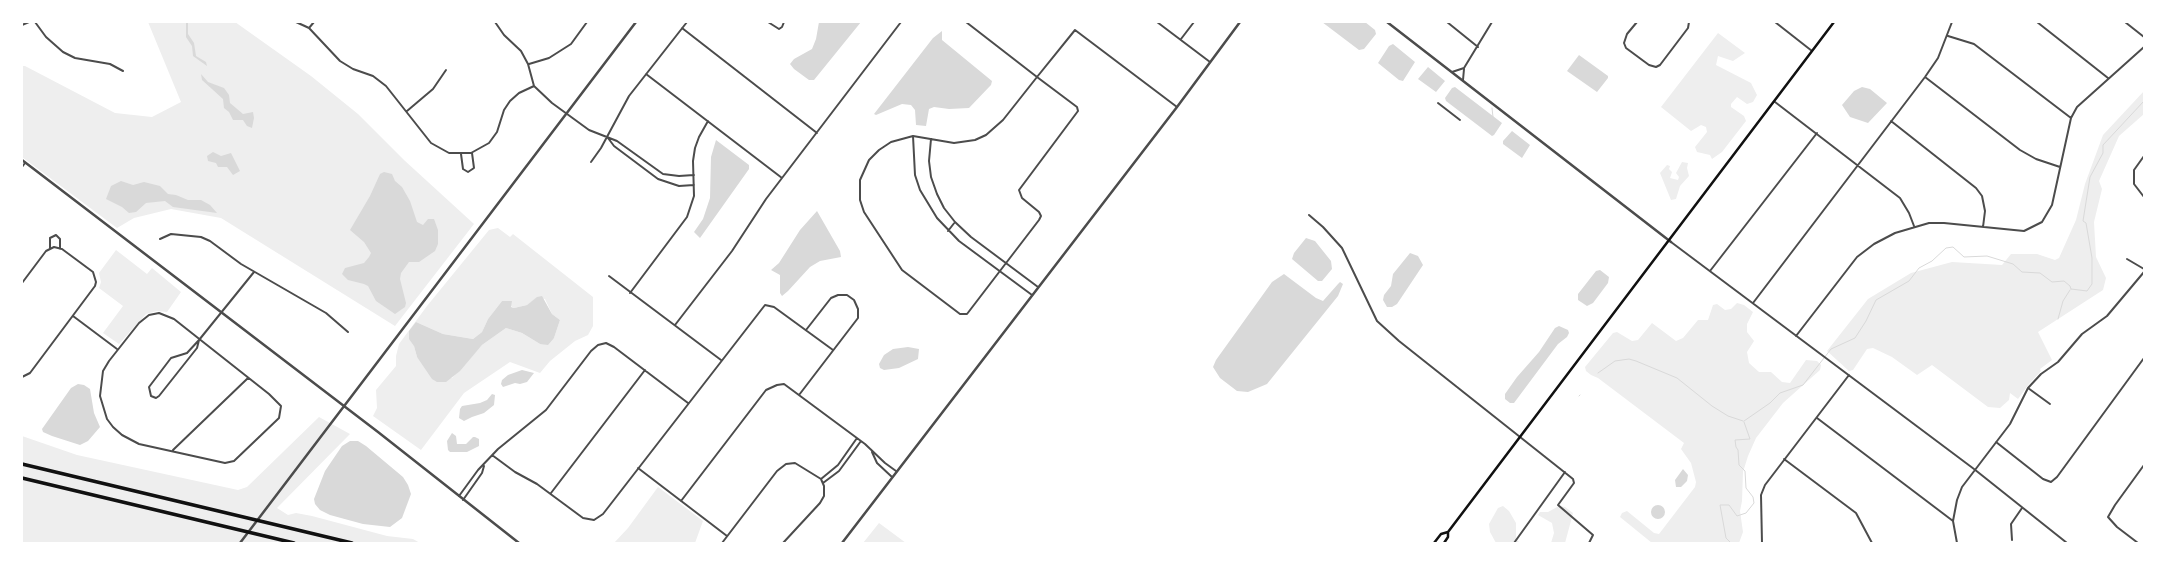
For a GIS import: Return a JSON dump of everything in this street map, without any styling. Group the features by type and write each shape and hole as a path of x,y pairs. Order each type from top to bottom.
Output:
{"highway":[{"path":"22,464 352,543"},
{"path":"22,478 294,543"}],"main road":[{"path":"1444,543 1448,537 1448,532 1670,241 1834,22"},
{"path":"1434,543 1441,534 1448,532"}],"street":[{"path":"22,25 29,22"},
{"path":"35,22 46,37 63,52 76,58 110,64 123,71"},
{"path":"296,22 309,28 340,61 353,69 373,76 386,86 431,143 448,154 472,153 489,143 497,132 504,110 510,101 534,86"},
{"path":"309,28 314,22"},
{"path":"495,22 504,35 521,51 528,64 534,86 565,113 585,127 607,138 617,141 663,174 679,176 694,175"},
{"path":"528,64 548,58 571,44 587,22"},
{"path":"240,543 565,113 636,22"},
{"path":"591,162 607,138 622,107 687,22"},
{"path":"768,22 779,29 782,27 784,22"},
{"path":"676,325 732,251 766,199 901,22"},
{"path":"966,22 1037,77 1077,107 1078,111 1019,190 1022,198 1039,212 1041,216 967,314 960,314 902,270 864,212 859,187 860,180 869,160 879,150 891,142 913,136 954,143 964,142 986,135 1003,120 1037,77 1075,30 1177,107"},
{"path":"1157,22 1210,62"},
{"path":"1181,39 1194,22"},
{"path":"842,543 1177,107 1240,22"},
{"path":"1387,22 1670,241 1974,470 2067,543"},
{"path":"1447,22 1478,47"},
{"path":"1463,80 1464,68 1492,22"},
{"path":"1637,22 1627,34 1624,43 1630,50 1652,67 1660,65 1688,28 1689,22"},
{"path":"1775,22 1813,51"},
{"path":"1753,303 1925,77 1938,58 1948,36 1952,22"},
{"path":"2038,22 2108,78"},
{"path":"2125,22 2144,37"},
{"path":"682,28 817,133"},
{"path":"1948,36 1974,44 2071,118"},
{"path":"1796,336 1857,257 1884,238 1914,226 1944,223 2024,231 2042,222 2051,208 2071,118 2078,108 2108,78 2144,47"},
{"path":"1452,72 1464,68"},
{"path":"406,111 433,89 446,70"},
{"path":"646,74 782,178"},
{"path":"1925,77 2020,150 2036,159 2060,167"},
{"path":"1775,102 1900,198 1909,213 1914,226"},
{"path":"1438,103 1460,120"},
{"path":"1891,121 1976,188 1982,196 1985,211 1983,227"},
{"path":"630,293 687,217 694,196 695,148 699,137 708,122"},
{"path":"1710,271 1817,133"},
{"path":"913,136 914,163 920,190 937,218 948,231 1032,295"},
{"path":"607,138 614,146 658,179 679,186 694,185"},
{"path":"931,139 929,161 931,177 936,194 955,222 1038,287"},
{"path":"461,154 463,168 468,172 474,168 472,153"},
{"path":"2144,156 2134,170 2134,184 2144,197"},
{"path":"22,160 343,407 378,432 519,543"},
{"path":"22,167 25,163"},
{"path":"1309,215 1323,226 1342,248 1377,321 1399,341 1573,479 1574,483 1558,505 1593,535 1589,543"},
{"path":"948,231 955,222"},
{"path":"160,239 172,234 207,239 254,272 318,308 348,332"},
{"path":"22,283 50,248 50,238 56,235 60,239 60,248"},
{"path":"22,377 30,373 95,286 96,282 92,272 60,248 50,248"},
{"path":"1957,543 1953,521 1959,493 1974,470 2010,424 2028,388 2041,374 2058,362 2082,334 2107,316 2144,270 2127,259"},
{"path":"199,340 197,348 159,396 156,398 151,396 149,387 171,358 187,353 222,314 254,272"},
{"path":"609,276 721,360"},
{"path":"799,395 858,318 858,309 854,300 847,295 838,295 831,298 806,330"},
{"path":"492,455 583,518 594,520 603,514 765,305 774,307 833,350"},
{"path":"154,314 167,315 199,340 278,401 281,406 279,418 234,461 225,463 173,450 139,444 130,440 113,427 107,419 100,396 100,384 104,371 117,349 144,318 154,314"},
{"path":"73,316 117,349"},
{"path":"458,496 478,470 492,455 505,443 541,416 591,351 598,345 606,344 614,347 688,403"},
{"path":"1996,442 2043,479 2051,482 2057,477 2144,358"},
{"path":"550,494 645,370"},
{"path":"1762,543 1760,495 1765,485 1849,376"},
{"path":"173,450 248,378"},
{"path":"681,501 766,390 776,385 784,384 861,441 896,471"},
{"path":"2028,388 2050,404"},
{"path":"1817,418 1953,521"},
{"path":"821,480 835,469 857,438"},
{"path":"823,483 839,471 861,441"},
{"path":"872,451 877,463 892,477"},
{"path":"1784,459 1856,513 1872,543"},
{"path":"722,543 777,472 786,464 791,462 799,464 821,480 825,492 823,499 783,543"},
{"path":"2138,543 2117,527 2108,517 2144,464"},
{"path":"463,500 482,473 484,465"},
{"path":"638,468 727,536"},
{"path":"1514,543 1565,472"},
{"path":"2012,540 2012,524 2022,508"}],"shaded area":[{"path":"148,22 235,22 311,76 358,114 404,160 474,224 395,326 221,218 171,209 134,218 117,228 22,157 22,66 25,66 115,113 152,117 181,102"},
{"path":"186,22 188,22 188,34 194,43 196,56 206,62 207,66 193,56 192,46 186,37"},
{"path":"819,22 861,22 814,80 809,80 794,69 790,64 794,59 812,49 816,39"},
{"path":"1322,22 1365,22 1375,30 1376,34 1364,49 1359,50"},
{"path":"942,31 942,40 992,81 991,85 969,108 949,109 934,107 929,109 926,126 916,125 915,110 911,105 902,104 876,115 874,114 933,38"},
{"path":"1718,33 1745,53 1733,61 1718,56 1716,65 1751,83 1757,95 1753,102 1747,104 1737,97 1731,104 1731,107 1744,116 1746,121 1722,152 1712,159 1710,155 1697,152 1695,147 1707,132 1706,127 1701,125 1691,131 1661,107"},
{"path":"1393,44 1415,62 1403,81 1399,80 1378,63 1389,46"},
{"path":"1579,55 1608,76 1597,92 1567,71"},
{"path":"1428,67 1445,81 1436,92 1418,79"},
{"path":"201,74 208,82 224,88 229,95 230,103 243,114 253,112 254,118 252,128 247,126 243,120 233,120 229,112 224,108 223,99 202,80"},
{"path":"1455,87 1502,123 1494,135 1492,136 1446,101 1445,98 1452,88"},
{"path":"1862,87 1870,89 1887,103 1868,123 1850,117 1842,105 1854,91"},
{"path":"2144,91 2144,114 2119,136 2099,181 2102,189 2094,222 2096,257 2106,278 2103,290 2038,332 2052,360 2040,369 2041,371 2018,399 2010,393 2009,400 2000,408 1988,407 1932,365 1917,375 1892,357 1873,348 1867,349 1853,370 1849,371 1827,351 1868,299 1911,273 1952,262 2002,265 2011,254 2037,254 2055,260 2059,258 2076,220 2085,184 2103,135"},
{"path":"1512,131 1530,145 1522,158 1503,144 1503,141"},
{"path":"716,140 749,165 749,169 700,238 694,232 703,219 710,198 711,157"},
{"path":"213,152 221,156 231,153 240,171 233,175 227,167 218,167 216,163 208,161 207,156"},
{"path":"1682,162 1688,163 1687,168 1689,176 1680,186 1676,199 1671,200 1660,173 1667,165 1670,166 1669,169 1672,172 1670,178 1678,180 1679,177 1676,173"},
{"path":"384,172 392,174 395,181 402,187 410,201 417,222 423,225 428,219 434,219 438,230 438,244 435,251 419,262 409,262 401,273 400,279 406,303 405,307 395,314 376,301 368,286 348,280 342,274 345,268 364,263 371,253 364,242 350,230 370,196 380,174"},
{"path":"121,181 133,185 144,182 160,186 168,194 176,195 188,200 201,200 210,205 217,213 173,207 165,201 146,203 136,212 129,213 122,207 106,199 111,186"},
{"path":"817,211 840,251 841,257 820,261 810,267 782,296 780,293 780,275 771,270 779,263 800,230"},
{"path":"498,228 510,237 513,234 593,297 593,326 588,335 575,341 550,361 540,373 510,362 464,393 421,450 373,416 377,408 376,390 396,366 396,356 399,344 427,306 489,230","holes":["537,298 545,299 552,314 560,320 554,338 540,344 522,333 506,328 482,345 452,378 417,357 414,346 416,322 443,334 473,339 482,332 488,319 502,301 514,308 527,305"]},
{"path":"1306,238 1315,241 1331,261 1332,269 1322,281 1318,281 1292,259 1294,253"},
{"path":"116,250 147,274 152,268 181,292 167,312 157,311 146,314 119,344 103,333 123,306 99,288 101,282 99,273"},
{"path":"1410,253 1418,256 1423,265 1397,304 1392,307 1387,307 1383,300 1384,295 1391,286 1393,274"},
{"path":"1600,270 1609,277 1608,283 1593,303 1587,306 1578,300 1578,294 1596,271"},
{"path":"1284,274 1316,298 1323,301 1340,282 1343,284 1338,296 1267,384 1248,392 1237,391 1220,378 1213,367 1216,360 1272,282"},
{"path":"542,296 552,314 560,320 554,338 548,345 540,344 522,333 506,328 482,345 460,371 446,382 437,382 432,379 417,357 414,346 409,339 409,331 416,322 443,334 473,339 482,332 488,319 502,301 512,301 511,307 514,308 527,305 537,297"},
{"path":"1737,303 1744,305 1753,312 1747,324 1747,332 1754,341 1747,352 1749,363 1759,372 1771,372 1782,382 1790,383 1806,360 1817,361 1821,365 1820,370 1783,403 1756,438 1743,472 1742,501 1740,511 1743,532 1739,543 1652,543 1620,517 1622,513 1627,511 1654,533 1659,534 1695,487 1696,482 1691,463 1681,449 1684,443 1598,378 1591,375 1586,371 1585,367 1613,333 1617,332 1632,341 1638,340 1652,323 1676,341 1683,338 1698,320 1708,320 1713,305 1717,304 1725,310 1731,309"},
{"path":"1559,326 1568,330 1569,333 1567,337 1558,344 1514,403 1510,403 1505,399 1505,394 1517,377 1539,352 1555,328"},
{"path":"908,347 919,349 918,359 899,368 884,370 880,368 879,364 884,355 893,349"},
{"path":"522,370 534,373 527,382 520,384 515,383 503,387 501,384 502,380 508,375"},
{"path":"78,384 84,385 90,389 94,413 100,427 88,441 80,445 52,436 43,432 42,429 71,388"},
{"path":"492,394 495,395 494,405 484,413 464,421 459,418 460,409 462,406 480,403 487,400"},
{"path":"319,417 350,434 277,508 288,515 296,513 312,516 387,536 413,539 420,543 22,543 22,436 77,455 238,490 247,487"},
{"path":"452,433 456,436 457,444 466,444 473,437 475,437 479,439 479,446 467,452 450,452 448,450 447,441"},
{"path":"350,441 358,441 366,446 403,477 408,485 411,494 402,518 390,527 363,524 330,515 320,510 315,504 314,499 325,471 342,446"},
{"path":"1683,469 1688,475 1687,481 1681,487 1676,487 1675,480"},
{"path":"658,487 703,521 695,543 614,543 628,528"},
{"path":"1655,505 1661,505 1665,509 1665,515 1661,519 1655,519 1651,515 1651,509"},
{"path":"1503,506 1509,511 1516,523 1516,539 1520,543 1496,543 1490,532 1489,524 1498,508"},
{"path":"1559,506 1565,507 1573,513 1565,543 1551,543 1554,533 1552,523 1538,515 1540,512 1548,512"},
{"path":"879,523 906,543 863,543"}],"waterway":[{"path":"2071,289 2087,291 2092,284 2092,258 2086,223 2083,221 2090,177 2103,153 2103,145 2144,101"},
{"path":"1492,108 1493,117"},
{"path":"1744,421 1770,403 1780,393 1803,385 1831,349 1855,338 1866,321 1876,300 1909,281 1919,268 1932,261 1946,248 1953,247 1964,257 1987,256 2013,264 2022,272 2040,273 2052,282 2064,281 2070,286 2071,289"},
{"path":"2058,319 2063,301 2070,290"},
{"path":"1598,373 1615,361 1629,359 1636,361 1677,378 1712,406 1728,416 1743,421"},
{"path":"1731,543 1726,538 1720,505 1729,505 1737,516 1746,513 1754,503 1753,497 1746,488 1745,471 1739,465 1738,450 1735,440 1750,439 1744,422"}]}
